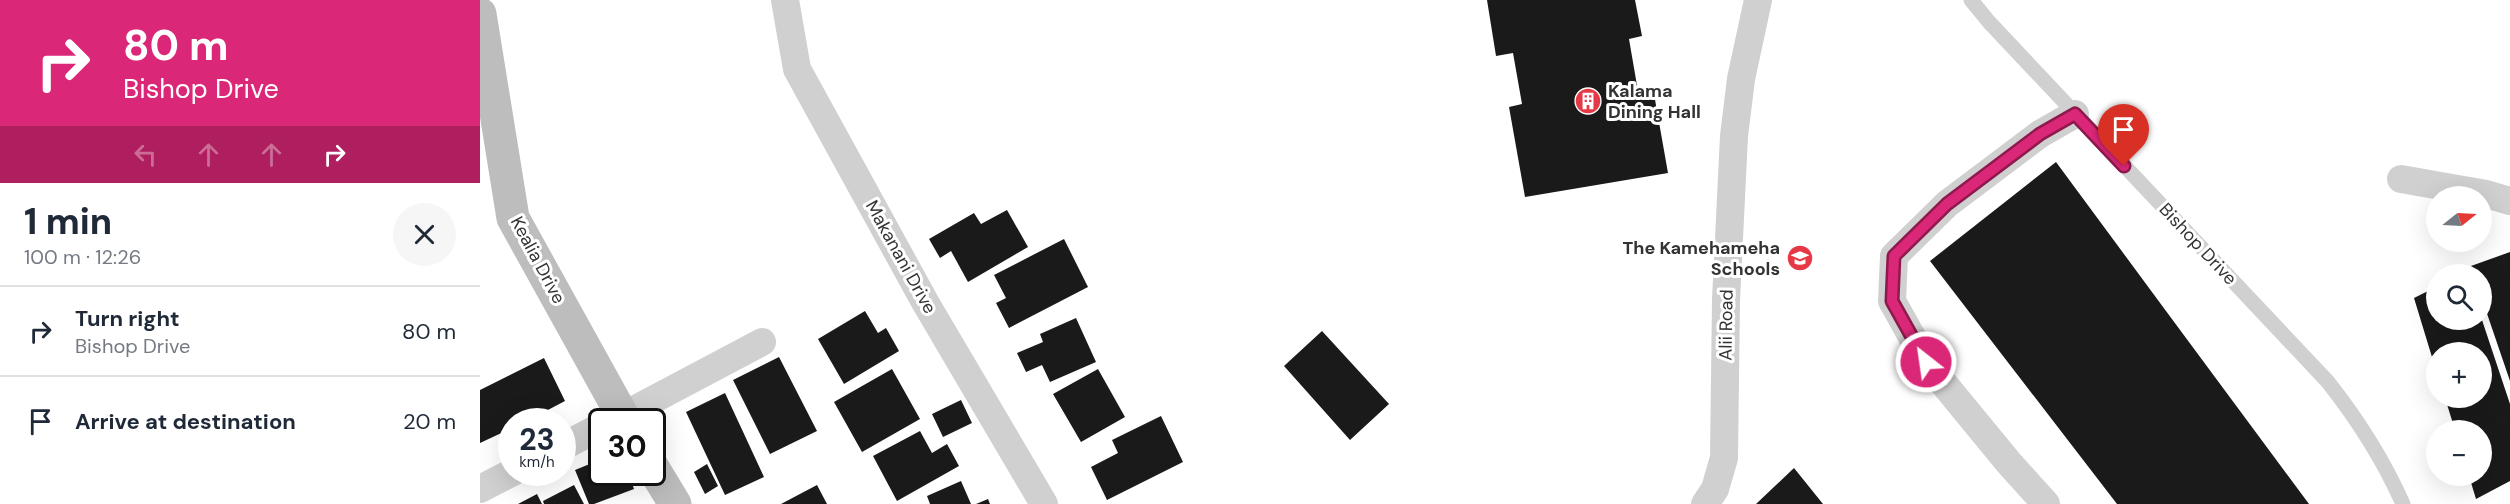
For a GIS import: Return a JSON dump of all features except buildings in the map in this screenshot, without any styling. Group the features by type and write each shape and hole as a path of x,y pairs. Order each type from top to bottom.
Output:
{"street":[{"name":"Makanani Drive","path":"785,0 797,69 925,302 1044,504"},
{"name":"Alii Road","path":"1705,504 1715,489 1724,458 1726,300 1734,136 1742,79 1758,0"},
{"name":"Kealia Drive","path":"480,14 513,218 608,408"},
{"path":"2046,504 1926,362 1892,301 1894,256 1947,204 2040,134 2075,114"},
{"path":"2400,179 2486,194 2510,201"},
{"path":"639,408 762,342"},
{"path":"480,489 498,480"},
{"path":"664,486 675,504"}],"lane":[{"name":"Bishop Drive","path":"1971,0 2075,114 2328,382 2377,450 2403,504"}],"place":[{"name":"Kalama Dining Hall","path":"1588,101"},
{"name":"The Kamehameha Schools","path":"1800,258"}],"route":[{"path":"1926,362 1892,301 1894,256 1947,204 2040,134 2075,114 2124,166"}]}
